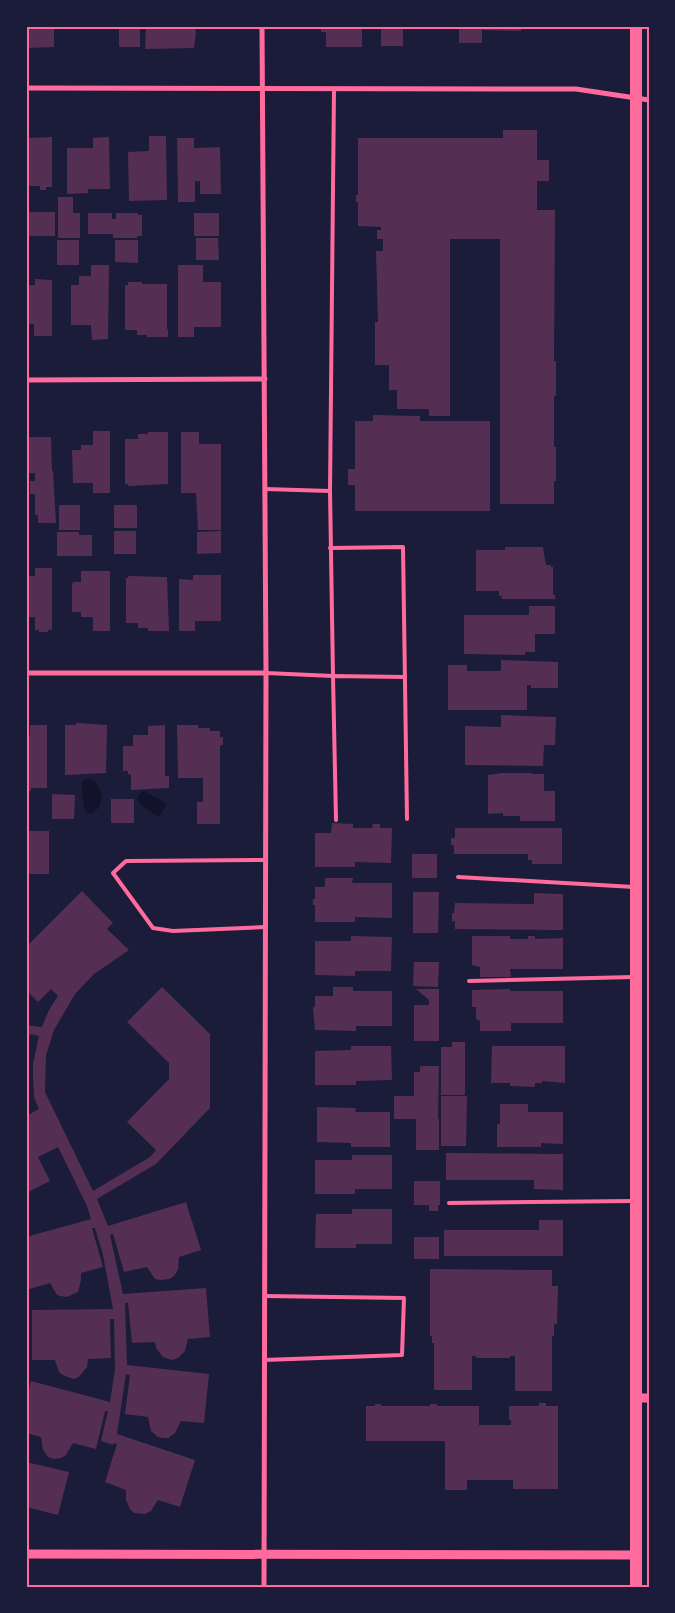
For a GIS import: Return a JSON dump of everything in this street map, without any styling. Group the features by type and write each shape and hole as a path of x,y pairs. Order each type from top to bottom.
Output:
{"main road":[{"path":"636,26 642,99 636,887 636,1201 642,1398 636,1587"}],"street":[{"path":"262,26 266,673 264,1587"},
{"path":"26,88 576,89 642,99"},
{"path":"26,380 265,379"},
{"path":"26,674 266,673"},
{"path":"26,1554 636,1555"}],"lane":[{"path":"334,89 330,548 336,820"},
{"path":"265,489 330,491"},
{"path":"330,548 403,547 407,819"},
{"path":"266,673 405,677"},
{"path":"265,927 173,931 153,928 113,873 126,861 266,860"},
{"path":"458,877 636,887"},
{"path":"469,981 636,976"},
{"path":"448,1203 636,1201"},
{"path":"264,1360 402,1356 404,1298 265,1296"}],"shaded area":[{"path":"88,778 95,782 102,793 100,806 93,813 86,813 84,802 82,781"},
{"path":"144,791 167,804 159,817 140,804 137,799 139,794"}],"building":[{"path":"26,26 54,26 54,47 26,48"},
{"path":"119,26 140,26 140,47 119,47"},
{"path":"146,26 194,26 196,32 194,48 145,49"},
{"path":"321,26 362,26 362,47 326,47 326,32 321,32"},
{"path":"381,26 403,26 403,46 381,46"},
{"path":"459,26 543,26 543,28 521,28 521,31 482,30 482,43 459,43"},
{"path":"503,130 537,130 537,160 549,160 549,181 537,181 537,210 555,210 554,361 556,361 556,396 554,396 554,447 556,447 556,481 554,481 554,504 500,504 500,239 450,239 450,416 429,416 429,409 397,409 397,390 389,390 389,365 375,365 375,322 378,322 376,251 383,251 383,239 377,239 377,230 381,230 381,227 358,226 358,202 356,202 356,195 358,195 358,138 503,138"},
{"path":"149,136 166,136 167,200 129,201 128,152 149,151"},
{"path":"52,137 52,187 40,190 40,186 26,186 26,138"},
{"path":"109,137 110,189 88,189 88,193 67,194 67,148 93,148 93,138"},
{"path":"177,138 194,138 194,148 220,147 221,194 200,194 200,181 195,181 195,202 178,202"},
{"path":"58,197 73,197 73,213 80,213 80,238 58,238"},
{"path":"28,212 55,212 55,236 26,236"},
{"path":"88,213 112,213 112,219 116,219 116,213 138,213 138,215 142,215 142,236 137,236 137,238 113,238 113,234 88,234"},
{"path":"194,213 219,213 219,236 194,236"},
{"path":"196,238 218,238 219,260 196,260"},
{"path":"57,240 79,240 79,265 57,265"},
{"path":"115,240 138,240 138,263 115,262"},
{"path":"91,265 109,265 108,339 92,340 91,325 71,325 71,285 79,285 79,276 91,276"},
{"path":"178,265 203,265 203,282 221,282 221,327 194,327 194,337 178,337"},
{"path":"35,279 52,280 52,336 34,336 34,324 26,324 26,285 35,285"},
{"path":"128,282 167,284 168,337 147,337 147,335 137,335 137,330 125,330 125,285 128,285"},
{"path":"373,415 420,416 420,421 490,421 490,511 355,511 355,485 348,485 348,469 355,469 355,421 373,421"},
{"path":"93,431 110,431 110,493 93,493 93,483 73,483 72,450 81,450 81,445 93,445"},
{"path":"148,432 168,432 168,484 128,486 128,484 125,484 125,439 138,439 138,434 148,434"},
{"path":"181,432 199,432 199,444 221,444 221,530 198,530 196,493 181,493"},
{"path":"26,437 51,437 56,523 38,523 38,515 35,515 35,494 30,494 30,481 35,481 35,473 26,473"},
{"path":"59,505 80,505 80,530 59,530"},
{"path":"114,505 137,505 137,528 114,528"},
{"path":"114,531 136,531 136,554 114,554"},
{"path":"221,531 221,553 197,554 197,532"},
{"path":"57,532 79,532 79,535 92,535 92,556 57,556"},
{"path":"505,547 543,547 546,565 553,567 553,595 555,595 555,599 502,599 502,596 499,596 499,591 476,591 476,550 505,550"},
{"path":"35,568 52,568 52,630 48,630 48,632 35,630 35,617 26,617 26,576 35,576"},
{"path":"81,571 110,571 110,631 93,631 93,617 81,617 81,612 72,612 72,585 73,582 81,582"},
{"path":"193,575 221,575 221,621 195,621 195,631 179,631 179,579 193,580"},
{"path":"128,576 167,577 169,631 148,631 148,628 138,628 138,623 126,623 126,578"},
{"path":"529,606 555,606 555,634 535,634 535,652 525,652 525,655 464,654 464,615 529,615"},
{"path":"501,660 558,662 558,688 531,688 531,685 527,685 527,710 448,710 448,665 467,665 467,671 501,671"},
{"path":"501,715 556,717 555,745 544,745 543,766 465,765 465,726 501,727"},
{"path":"76,723 107,725 106,773 65,775 65,725 76,725"},
{"path":"30,725 47,725 47,788 31,788 31,791 26,791 26,736 30,736"},
{"path":"165,725 165,776 169,776 169,788 131,790 131,774 128,775 128,771 123,771 123,746 133,746 133,735 148,735 148,726"},
{"path":"177,725 198,725 198,728 210,728 210,731 220,731 220,737 223,737 223,745 220,745 220,824 197,824 197,802 203,802 203,778 178,778"},
{"path":"502,773 544,774 544,791 555,791 555,821 520,821 520,816 503,816 503,813 488,814 488,775"},
{"path":"52,794 75,795 74,819 52,819"},
{"path":"111,799 134,799 134,823 111,823"},
{"path":"332,823 353,824 353,828 372,828 373,824 380,824 380,828 392,828 391,863 355,862 355,867 315,867 315,833 331,833"},
{"path":"455,828 562,828 562,864 532,864 532,860 528,860 528,854 454,854 454,845 451,845 451,838 455,838"},
{"path":"26,831 49,831 49,874 26,874"},
{"path":"412,854 437,854 437,878 412,878"},
{"path":"325,878 353,878 352,883 392,883 392,918 355,917 355,922 315,922 313,899 315,899 315,887 325,887"},
{"path":"82,891 113,923 107,929 129,950 94,974 75,994 54,1030 46,1055 45,1092 93,1191 150,1157 156,1150 127,1122 169,1079 169,1063 127,1022 162,987 210,1034 210,1108 156,1164 97,1199 108,1226 186,1202 201,1250 179,1257 178,1269 175,1275 170,1279 160,1280 155,1279 147,1267 124,1272 113,1234 110,1235 123,1294 206,1288 210,1337 188,1339 185,1351 178,1358 172,1360 163,1357 156,1348 155,1342 132,1343 128,1303 125,1303 127,1365 209,1374 204,1423 181,1421 175,1433 168,1438 163,1438 158,1437 151,1431 148,1417 125,1414 130,1375 126,1374 117,1434 195,1460 180,1507 158,1500 151,1511 145,1514 134,1513 130,1509 126,1500 126,1490 105,1482 117,1444 113,1443 113,1445 101,1441 108,1411 105,1411 96,1449 73,1443 66,1455 54,1459 48,1457 43,1450 41,1437 26,1433 26,1399 31,1381 110,1402 115,1369 114,1319 110,1319 111,1358 88,1359 87,1367 79,1377 73,1379 63,1375 59,1372 55,1360 32,1360 32,1310 113,1309 103,1255 95,1228 92,1228 103,1267 81,1273 78,1292 67,1297 60,1296 57,1295 50,1283 26,1290 26,1237 91,1219 87,1206 58,1147 38,1157 50,1181 26,1193 26,1116 39,1109 34,1097 33,1064 39,1036 30,1034 26,1047 26,1025 42,1027 49,1010 58,996 51,989 38,1002 26,990 26,947"},
{"path":"413,892 439,892 438,933 413,933"},
{"path":"534,893 563,894 563,930 455,929 452,913 454,913 455,903 534,904"},
{"path":"351,936 392,937 391,971 355,971 355,976 315,975 315,941 351,941"},
{"path":"472,936 510,936 510,939 528,939 528,936 535,936 535,939 563,938 563,969 510,969 511,977 480,977 480,967 472,965"},
{"path":"414,962 439,962 438,987 413,986"},
{"path":"333,987 353,987 353,991 392,991 392,1026 356,1026 356,1031 315,1030 313,1008 315,1006 315,996 333,996"},
{"path":"416,989 439,989 439,1041 414,1041 414,1005 429,1005 429,1000"},
{"path":"510,989 510,991 563,991 563,1023 511,1023 511,1031 480,1031 480,1021 476,1019 476,1007 472,1007 472,990"},
{"path":"452,1042 465,1042 465,1095 441,1095 441,1047 452,1047"},
{"path":"351,1046 391,1046 392,1080 356,1081 356,1085 315,1085 315,1051 351,1050"},
{"path":"492,1046 565,1046 565,1083 542,1081 542,1083 535,1083 535,1087 510,1086 510,1083 491,1083"},
{"path":"420,1066 439,1066 439,1150 416,1150 416,1119 394,1119 394,1096 414,1096 414,1072 420,1072"},
{"path":"441,1096 467,1096 466,1146 441,1146"},
{"path":"500,1104 528,1104 528,1112 563,1112 563,1144 541,1143 541,1147 497,1147 497,1124 500,1124"},
{"path":"317,1107 356,1108 355,1112 390,1112 390,1147 351,1147 351,1143 317,1142"},
{"path":"446,1153 563,1154 563,1190 534,1189 534,1180 446,1180"},
{"path":"352,1155 392,1155 392,1189 355,1189 355,1194 315,1194 315,1160 352,1160"},
{"path":"414,1181 440,1181 440,1205 438,1205 438,1211 429,1211 429,1205 414,1205"},
{"path":"352,1209 392,1209 392,1244 356,1244 356,1248 315,1248 316,1214 352,1214"},
{"path":"539,1220 563,1220 563,1256 444,1256 444,1230 539,1230"},
{"path":"414,1237 439,1237 439,1259 414,1259"},
{"path":"430,1269 552,1270 552,1286 558,1286 557,1324 554,1324 554,1336 552,1336 552,1391 515,1391 515,1356 510,1356 510,1358 476,1358 476,1356 472,1356 472,1390 434,1390 434,1343 432,1343 432,1336 430,1336"},
{"path":"539,1403 546,1403 546,1406 558,1406 558,1489 513,1489 513,1480 467,1480 467,1490 445,1490 445,1441 366,1441 366,1406 375,1406 375,1404 381,1404 381,1406 430,1406 430,1404 437,1404 437,1406 479,1406 479,1425 511,1425 509,1406 539,1406"},
{"path":"26,1462 69,1472 58,1515 26,1507"}]}
